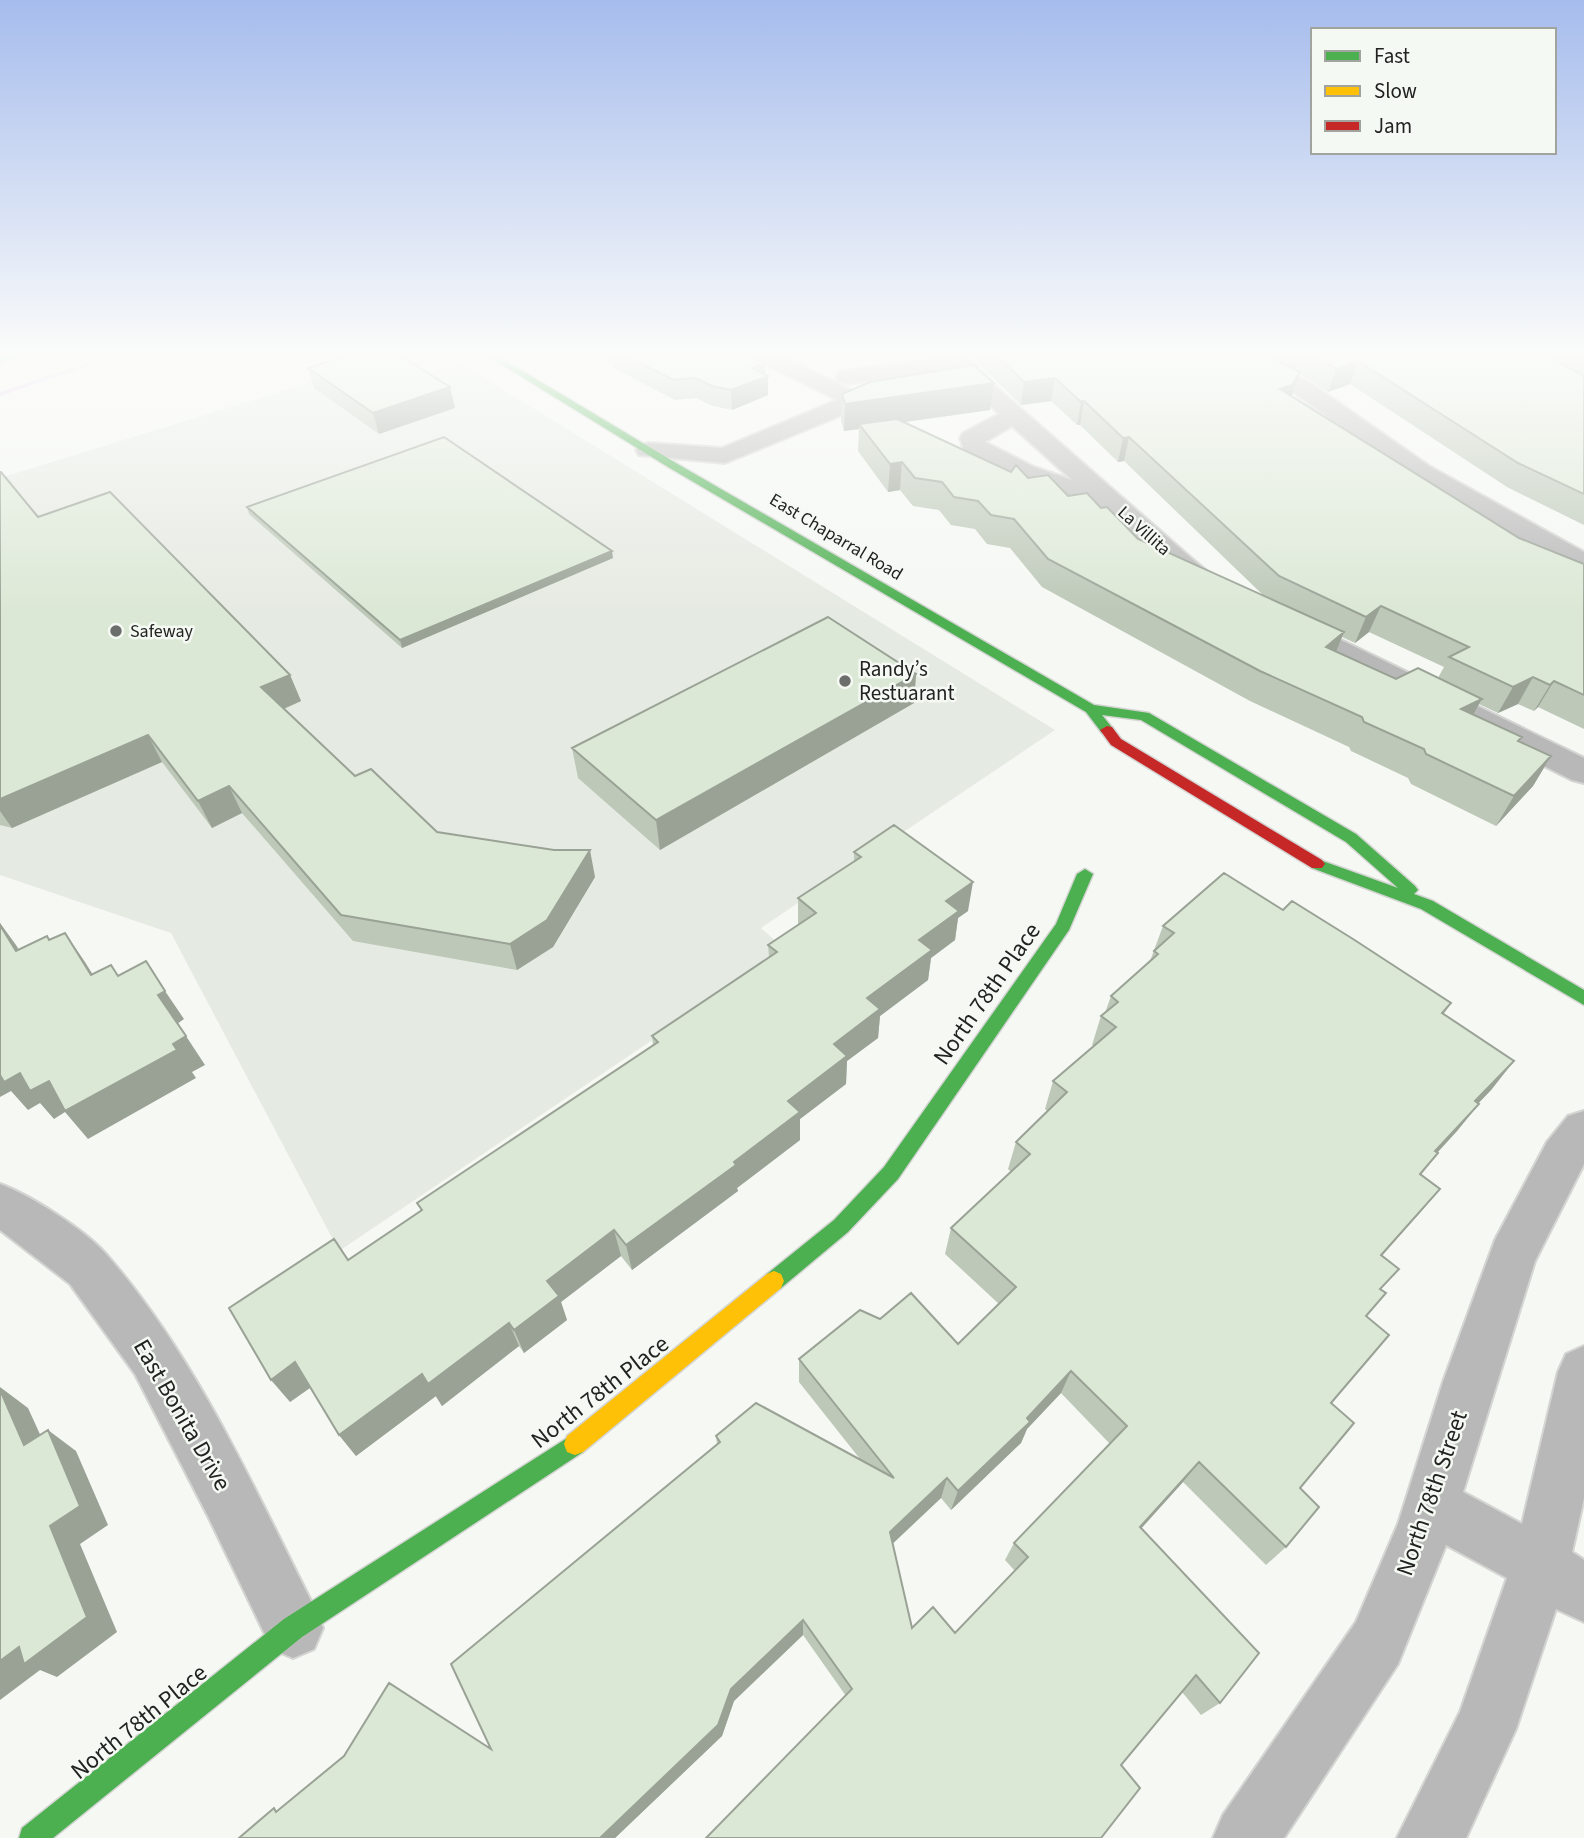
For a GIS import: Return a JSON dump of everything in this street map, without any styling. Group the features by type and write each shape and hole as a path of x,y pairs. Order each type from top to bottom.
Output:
{"main road":[{"path":"633,441 648,450"},
{"name":"East Chaparral Road","path":"689,463 1091,709 1116,742 1320,866 1427,905 1584,998"},
{"name":"East Chaparral Road","path":"1091,709 1144,716 1351,838 1427,905"},
{"name":"North 78th Place","path":"32,1838 293,1628 571,1447 841,1226 891,1173 1063,926 1085,874"}],"street":[{"path":"689,463 695,441"},
{"path":"648,450 689,463 724,456 760,441"},
{"name":"La Villita","path":"972,441 973,446 1025,472 1112,503"},
{"name":"La Villita","path":"1043,441 1180,564 1233,599"},
{"path":"1377,441 1420,471 1584,563"},
{"path":"1269,617 1584,772"},
{"name":"North 78th Street","path":"1246,1838 1377,1643 1432,1506 1469,1382 1513,1256 1563,1156 1584,1130"},
{"name":"East Bonita Drive","path":"0,1205 27,1221 87,1268 153,1356 228,1496 293,1628"},
{"path":"1430,1838 1443,1818 1484,1728 1517,1643 1561,1579 1563,1472 1584,1372"},
{"path":"1432,1506 1561,1579"}],"shaded area":[{"path":"121,441 586,441 1055,730 761,928 786,950 339,1251 171,933 0,875 0,478"}],"building":[{"path":"433,441 450,441 612,551 400,640 247,507"},
{"path":"872,441 944,441 1011,472 1016,465 1028,478 1048,475 1068,496 1087,493 1101,508 1107,507 1138,539 1344,632 1326,647 1396,679 1418,668 1482,699 1461,709 1522,737 1518,741 1551,756 1514,796 1426,754 1424,749 1364,722 1362,717 1260,671 1048,559 1014,519 991,515 978,501 954,497 942,482 915,478 902,462 890,464"},
{"path":"1133,441 1363,441 1519,538 1584,564 1584,695 1554,681 1550,685 1533,677 1513,687 1449,657 1469,647 1381,606 1366,617 1279,576"},
{"path":"1483,441 1584,441 1584,494 1518,463"},
{"path":"0,472 38,517 110,492 290,675 261,687 355,776 371,769 437,832 554,850 590,850 547,920 510,944 341,915 229,786 198,801 148,735 0,799"},
{"path":"828,617 916,674 656,820 572,748"},
{"path":"894,825 973,882 946,901 959,911 919,940 932,950 867,998 880,1009 834,1044 847,1056 788,1101 800,1112 734,1162 736,1165 626,1245 614,1230 547,1281 559,1296 514,1330 509,1323 428,1384 422,1374 339,1435 295,1362 271,1380 229,1308 334,1239 348,1260 422,1210 417,1203 658,1042 652,1036 777,952 768,945 816,913 798,898 861,857 854,852"},
{"path":"1224,873 1283,910 1292,901 1353,939 1451,1003 1442,1013 1514,1061 1475,1101 1479,1104 1435,1151 1438,1153 1420,1174 1440,1189 1381,1255 1399,1269 1380,1289 1386,1293 1366,1316 1389,1335 1331,1403 1354,1423 1300,1488 1319,1507 1286,1547 1199,1462 1140,1527 1259,1653 1220,1703 1196,1675 1121,1765 1140,1788 1101,1838 706,1838 852,1689 803,1620 731,1689 718,1725 600,1838 239,1838 274,1808 276,1812 344,1756 389,1683 491,1749 451,1664 720,1442 716,1436 756,1403 894,1478 799,1359 860,1310 880,1319 911,1293 958,1344 1016,1287 951,1228 1030,1154 1016,1142 1067,1092 1053,1081 1116,1027 1101,1016 1118,1002 1111,996 1158,954 1154,951 1174,933 1163,926","holes":["1071,1371 1127,1426 1014,1543 1028,1557 955,1633 933,1607 912,1628 890,1532 947,1478 958,1491 1030,1422 1027,1418"]},
{"path":"0,925 16,951 47,936 49,940 65,933 91,975 111,965 118,976 146,961 165,991 158,995 186,1036 173,1044 177,1050 65,1111 49,1081 30,1091 20,1073 4,1082 0,1075"},
{"path":"0,1390 24,1445 48,1430 80,1506 50,1526 87,1617 24,1664 19,1647 0,1661"}],"traffic: fast":[{"path":"632,441 1091,709 1107,730"},
{"path":"1091,709 1144,716 1351,838 1410,890"},
{"path":"1317,864 1427,905 1584,998"},
{"path":"774,1281 841,1226 891,1173 1063,926 1085,874"},
{"path":"32,1838 293,1628 575,1444"}],"traffic: slow":[{"path":"575,1444 774,1281"}],"traffic: jam":[{"path":"1107,730 1116,742 1317,864"}],"place":[{"name":"Safeway","path":"116,631"},
{"name":"Randy’s Restuarant","path":"845,681"}]}
